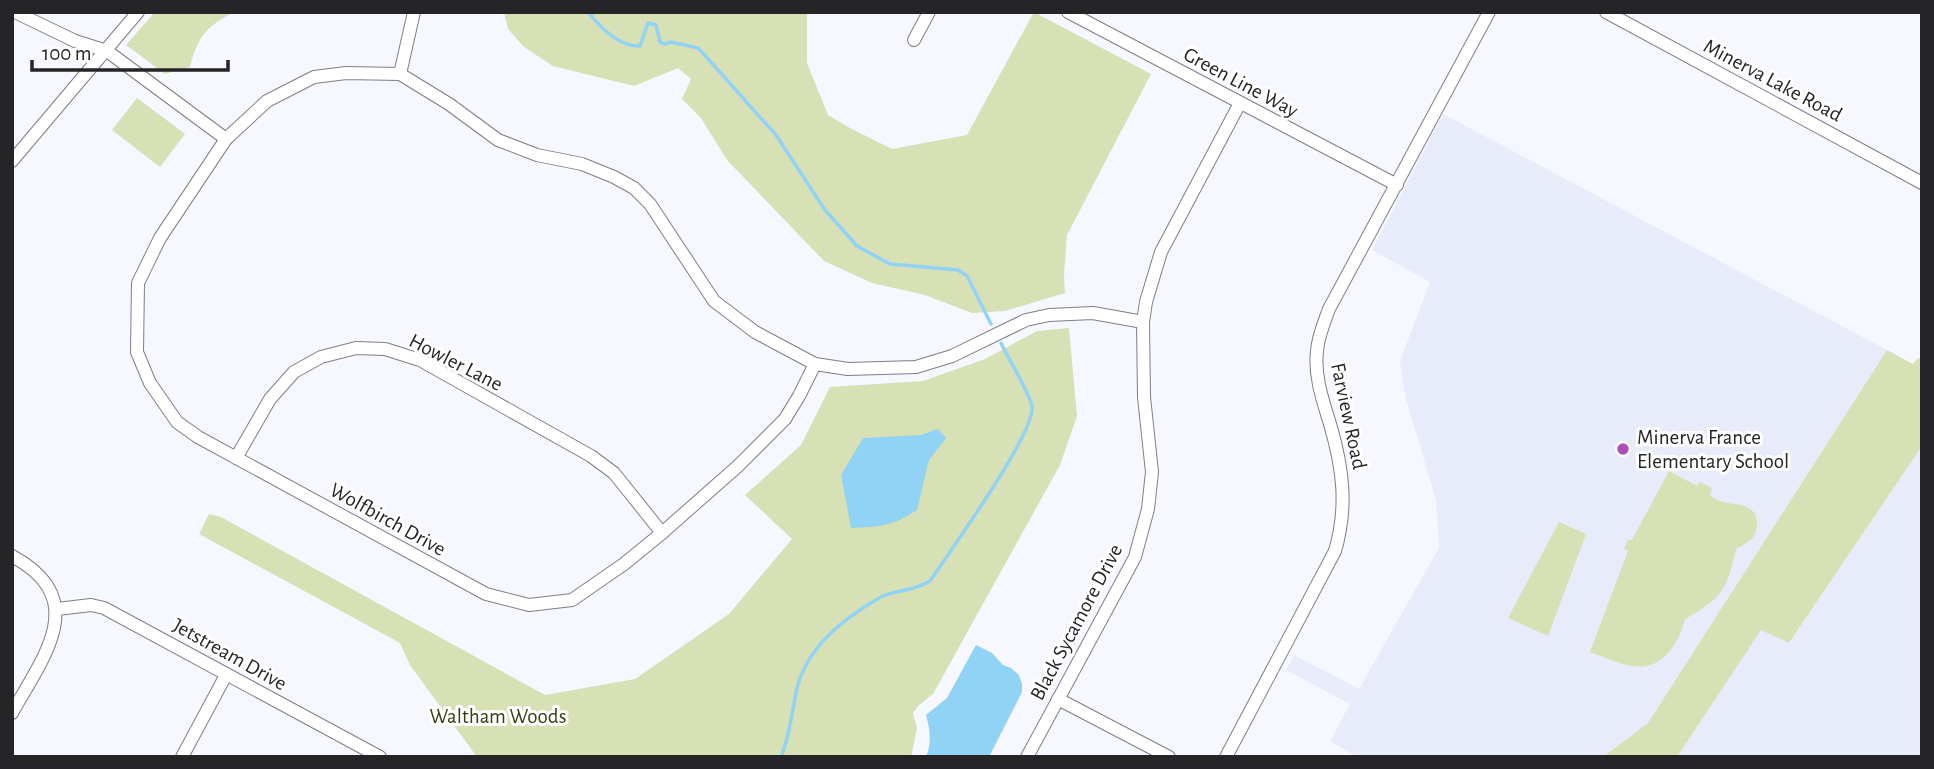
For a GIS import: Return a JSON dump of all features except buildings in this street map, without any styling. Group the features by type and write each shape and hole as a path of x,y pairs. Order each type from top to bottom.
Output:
{"street":[{"path":"15,12 75,41 107,51 226,139"},
{"path":"12,161 138,12"},
{"path":"414,12 400,74 449,104 498,140 537,155 582,164 634,188 650,204 714,301 755,332 814,364 848,369 916,367 952,356 1026,320 1049,316 1093,313 1143,322"},
{"path":"914,40 929,12"},
{"name":"Green Line Way","path":"1068,12 1397,185"},
{"name":"Farview Road","path":"1226,757 1335,551 1344,512 1343,477 1321,391 1317,351 1329,309 1489,12"},
{"name":"Minerva Lake Road","path":"1606,12 1922,183"},
{"name":"Wolfbirch Drive","path":"400,74 346,73 314,77 267,101 226,139 160,239 138,283 137,352 150,383 177,422 198,438 486,594 529,605 572,600 662,533 738,466 785,419 814,364"},
{"name":"Black Sycamore Drive","path":"1027,757 1135,557 1148,509 1152,472 1144,397 1143,322 1152,275 1240,103"},
{"name":"Howler Lane","path":"236,457 270,399 294,372 321,357 356,348 385,349 420,360 592,456 614,473 662,533"},
{"path":"12,556 25,563 46,582 57,609 50,644 12,713"},
{"name":"Jetstream Drive","path":"57,609 91,605 104,608 380,757"},
{"path":"182,757 226,675"},
{"path":"1058,699 1169,757"}],"shaded area":[{"name":"Minerva France Elementary School","path":"1443,114 1887,350 1648,723 1603,757 1357,757 1330,741 1350,704 1286,670 1294,655 1359,689 1439,548 1436,500 1406,399 1400,361 1430,282 1372,250"},
{"path":"1922,446 1922,757 1677,757 1761,629 1790,642"}],"green space":[{"path":"155,12 234,12 204,34 196,47 190,67 165,74 126,45"},
{"path":"504,12 807,12 807,63 828,115 892,149 967,135 1034,12 1151,74 1067,235 1065,293 1005,311 972,313 925,295 872,283 824,261 727,160 701,118 682,99 691,79 678,68 634,86 553,66 524,47 508,29"},
{"path":"137,98 185,134 160,167 112,130"},
{"name":"Waltham Woods","path":"1069,328 1077,416 1060,465 933,694 913,713 917,728 911,757 477,757 410,665 400,643 199,534 209,514 221,517 545,695 635,679 729,614 792,539 745,495 801,445 830,387 923,381 985,359 1037,331"},
{"path":"1887,350 1913,364 1918,358 1922,360 1922,446 1789,643 1761,630 1677,757 1603,757 1648,723"},
{"path":"1669,471 1697,486 1700,482 1712,488 1710,495 1716,499 1752,510 1756,516 1756,530 1750,540 1736,549 1721,592 1685,619 1679,637 1668,653 1660,660 1643,667 1627,665 1590,652 1628,551 1624,549 1628,540 1632,540"},
{"path":"1559,522 1586,534 1548,636 1508,618"}],"water":[{"path":"938,429 946,438 929,460 917,510 886,525 851,528 841,475 863,438 921,435"},
{"path":"976,645 992,653 1003,665 1019,675 1022,692 989,757 926,757 930,736 926,715 947,698"}],"waterway":[{"path":"588,12 604,30 625,43 640,46 648,23 656,25 660,42 698,48 776,135 825,210 857,246 890,264 958,270 967,276 991,324"},
{"path":"781,757 802,673 818,647 840,625 879,598 930,581 990,493 1021,440 1030,420 1032,406 1001,343"}],"place":[{"name":"Minerva France Elementary School","path":"1623,449"}]}
